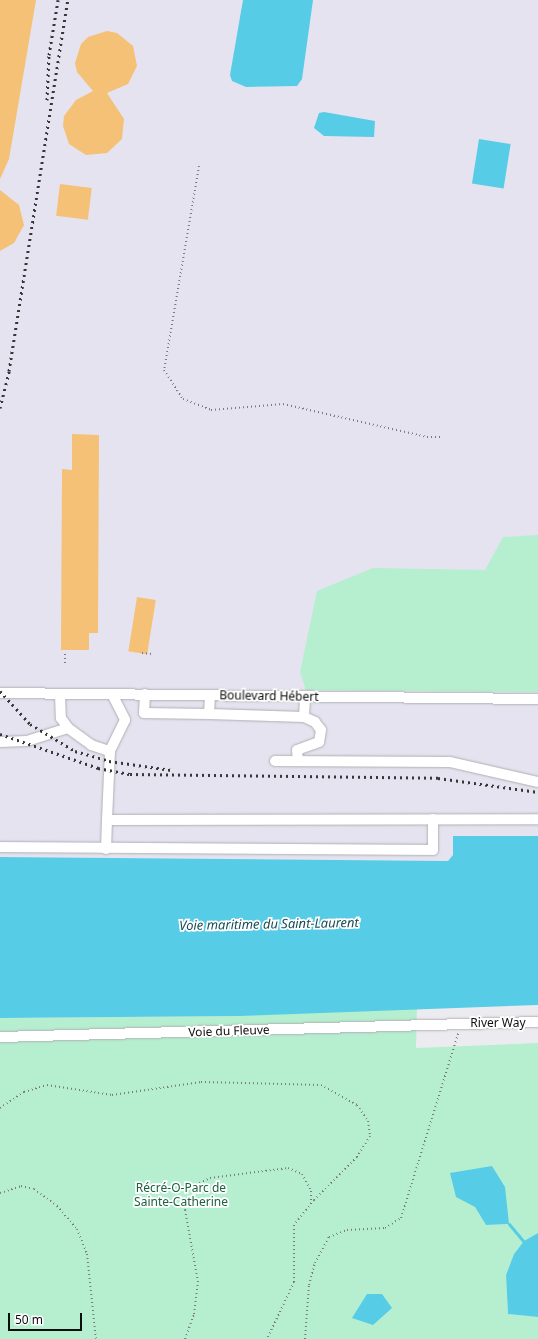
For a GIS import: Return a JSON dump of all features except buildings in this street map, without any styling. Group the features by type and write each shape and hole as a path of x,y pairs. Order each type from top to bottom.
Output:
{"street":[{"name":"Boulevard Hébert","path":"0,692 60,694 538,699"},
{"path":"60,694 61,718 68,728 91,745 110,751"},
{"path":"106,848 110,751 125,720 112,694"},
{"path":"145,694 144,713 304,717 315,722 321,737 315,745 297,750 298,761"},
{"path":"209,714 210,695"},
{"path":"304,717 305,696"},
{"path":"0,742 27,742 68,728"},
{"path":"275,761 450,762 538,782"},
{"path":"0,847 433,850 433,819"},
{"path":"107,820 538,820"},
{"name":"River Way","path":"458,1023 538,1022"},
{"name":"Voie du Fleuve","path":"0,1037 458,1023"}],"path":[{"path":"199,166 164,370 183,399 211,410 283,404 427,437 443,437"},
{"path":"65,651 65,663"},
{"path":"142,653 152,654"},
{"path":"305,1339 309,1285 315,1263 329,1237 347,1230 385,1228 400,1218 451,1064 458,1023"},
{"path":"0,1108 24,1092 47,1085 112,1095 201,1082 326,1087 357,1105 368,1121 370,1136 357,1157 312,1202 294,1225 294,1282 267,1339"},
{"path":"185,1339 194,1314 198,1282 185,1210 196,1186 210,1178 288,1168 302,1174 311,1191 312,1202"},
{"path":"0,1193 20,1186 34,1189 57,1206 78,1229 87,1254 96,1339"}],"shaded area":[{"path":"0,0 538,0 538,836 454,836 453,855 448,861 0,857"}],"green space":[{"path":"538,535 538,692 306,690 300,672 317,591 373,568 485,570 503,537"},
{"name":"Récré-O-Parc de Sainte-Catherine","path":"417,1008 416,1048 538,1043 538,1233 524,1241 514,1254 506,1275 508,1314 538,1317 538,1339 0,1339 0,1018 240,1016","holes":["475,1207 509,1224 486,1225"]}],"water":[{"path":"243,0 313,0 302,79 297,86 246,87 232,81 230,75"},
{"path":"324,112 375,121 374,137 324,136 314,128 319,113"},
{"path":"479,139 511,144 504,188 472,183"},
{"name":"Voie maritime du Saint-Laurent","path":"453,836 538,836 538,1005 240,1016 0,1018 0,857 448,861 453,855"},
{"path":"492,1166 505,1187 509,1224 486,1225 475,1207 456,1197 450,1173"},
{"path":"538,1233 538,1317 508,1314 506,1275 514,1254 524,1241"},
{"path":"367,1294 382,1294 392,1308 373,1325 352,1318"}],"waterway":[{"path":"509,1224 526,1244"}],"railway":[{"path":"47,100 49,55 58,0"},
{"path":"0,408 9,371 68,0"},
{"path":"0,691 30,724 75,751 109,761 171,770"},
{"path":"0,734 98,768 130,774 438,778 538,792"}]}
